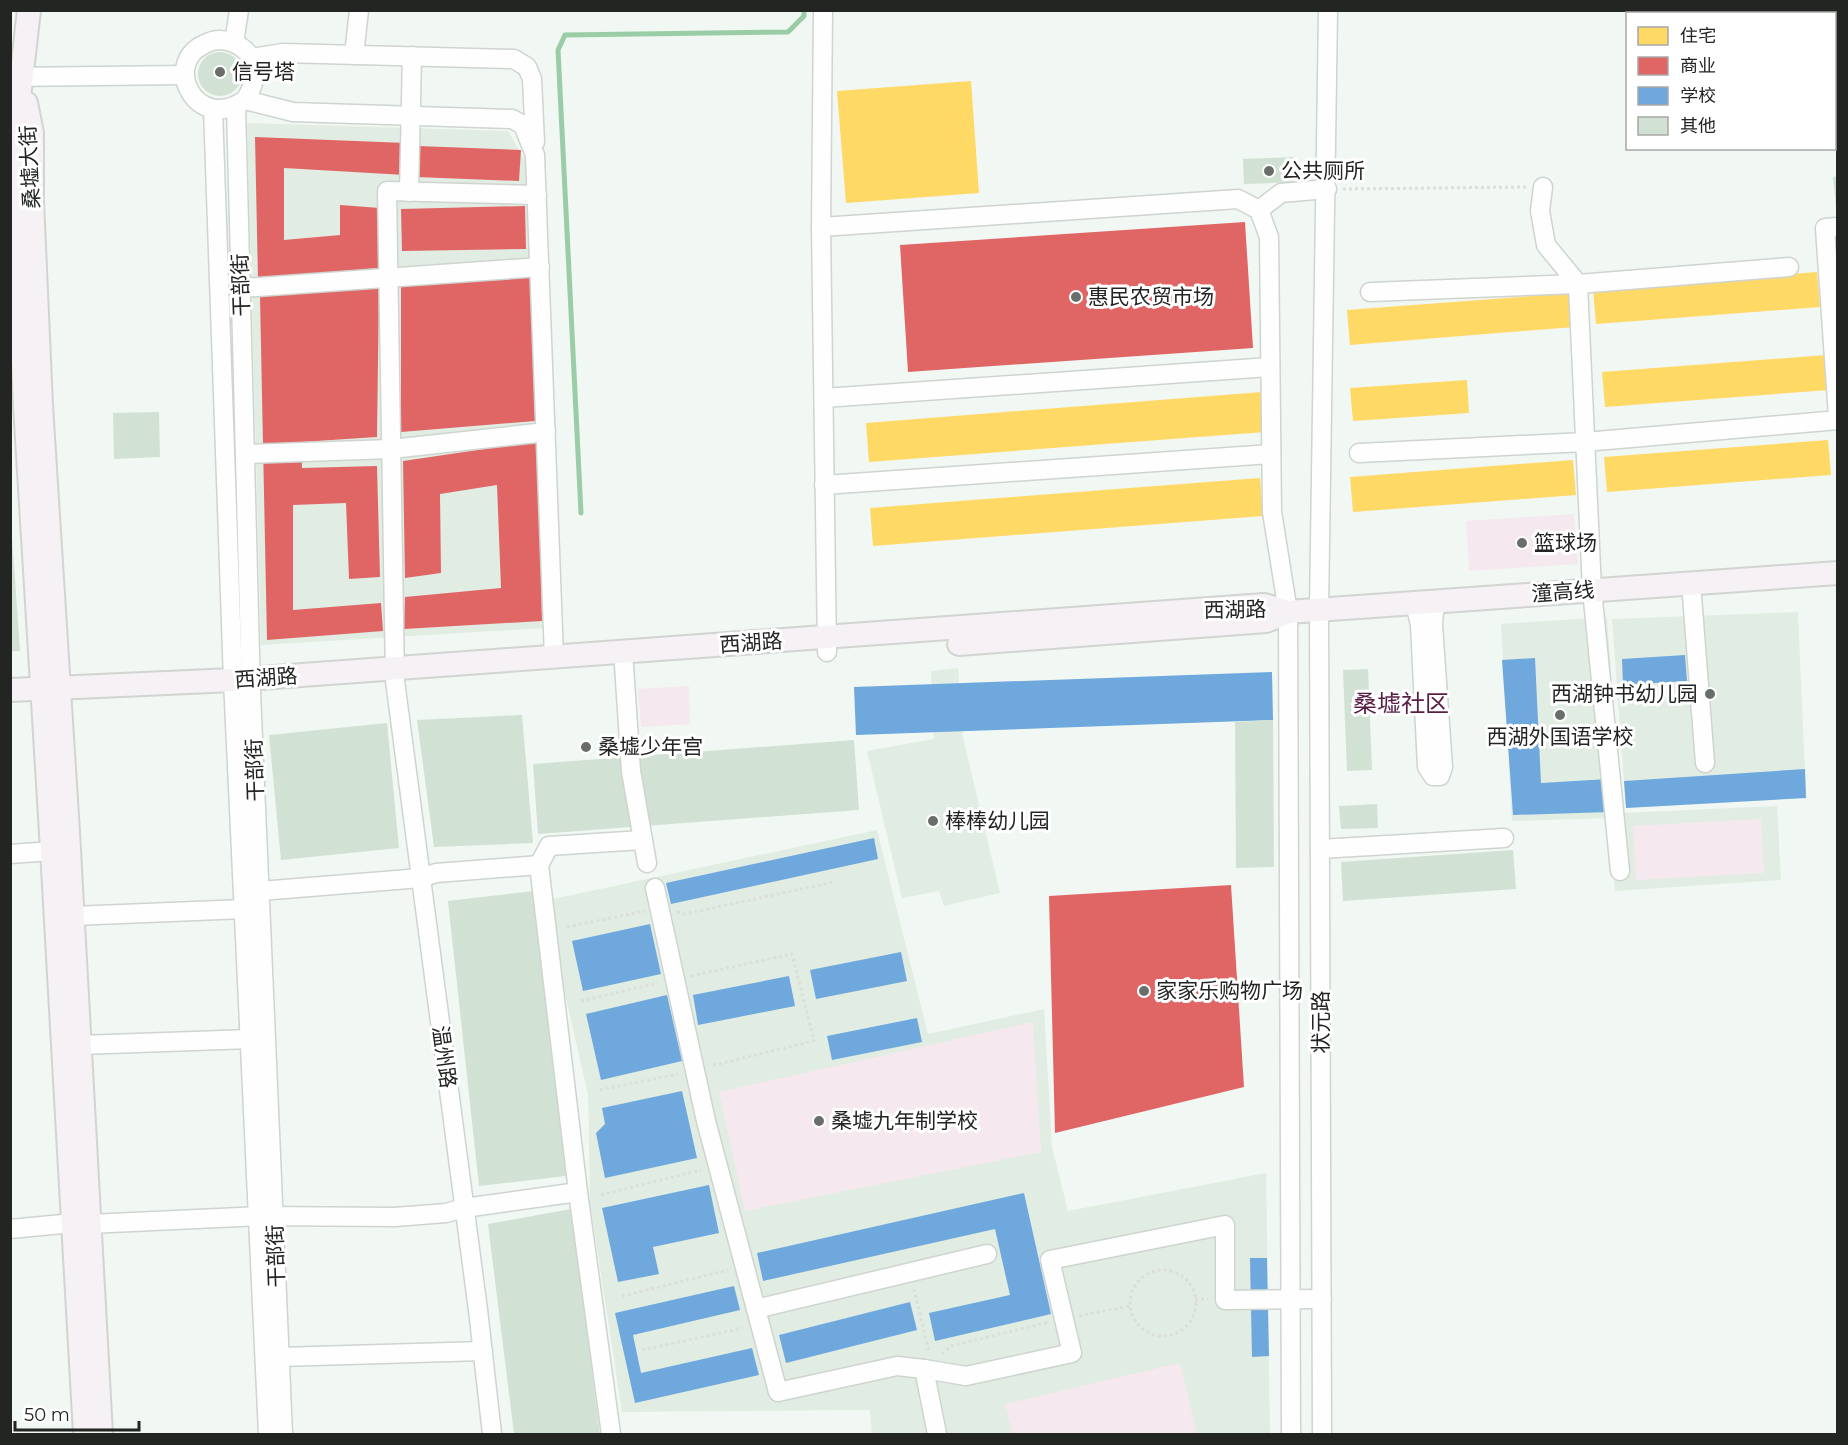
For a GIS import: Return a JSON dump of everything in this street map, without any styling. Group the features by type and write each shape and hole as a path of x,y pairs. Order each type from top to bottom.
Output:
{"main road":[{"name":"桑墟大街","path":"29,10 16,77 32,133 32,201 51,696"},
{"name":"潼高线","path":"1288,612 1838,573"},
{"name":"西湖路","path":"395,675 554,657 827,645 1266,621 1288,612"},
{"name":"西湖路","path":"10,706 51,696 395,675 624,665 827,645"},
{"name":"西湖路","path":"10,690 51,696"},
{"path":"51,696 52,851 81,1223 101,1434"},
{"path":"51,696 72,916 80,1045 85,1434"}],"street":[{"path":"234,43 238,10"},
{"path":"354,55 359,10"},
{"path":"823,10 821,227 827,645"},
{"name":"状元路","path":"1322,1434 1319,610 1328,10"},
{"path":"212,40 224,40 244,49 251,58 255,69 255,80 251,91 240,103 225,109 213,109 193,98 187,87 186,63 201,45 212,40"},
{"path":"251,58 283,53 514,59 527,67 532,79 536,154 554,657"},
{"path":"412,56 409,192 537,195"},
{"path":"16,77 185,75"},
{"path":"240,103 293,112 512,118 523,125 536,154"},
{"name":"干部街","path":"240,103 246,454 242,686 244,909 251,1039 280,1357 283,1434"},
{"name":"干部街","path":"213,109 242,686 260,891 268,1434"},
{"path":"1543,187 1540,211 1546,245 1578,284 1592,590 1620,871"},
{"path":"821,227 1238,199 1259,210 1281,193 1327,189"},
{"name":"温州路","path":"409,192 387,191 395,675 492,1434"},
{"name":"状元路","path":"1259,210 1269,237 1272,512 1288,612 1291,1434"},
{"path":"1359,453 1585,442 1838,418 1825,228 1838,227"},
{"path":"242,288 540,267"},
{"path":"1370,292 1578,284 1789,267"},
{"path":"824,398 1270,367"},
{"path":"246,454 391,449 546,432"},
{"path":"824,485 1271,454"},
{"path":"1691,583 1705,763"},
{"path":"1425,602 1433,625 1443,767 1440,776 1432,776 1427,767 1420,625 1425,602"},
{"path":"624,665 631,771 646,863"},
{"path":"1320,849 1504,838"},
{"path":"611,1434 578,1192 539,865 549,846 642,840"},
{"path":"10,854 52,851"},
{"path":"72,916 244,909 260,891 420,878 436,873 539,865"},
{"path":"655,888 718,1166 778,1392 897,1366 928,1366 966,1376 1072,1353 1050,1260 1225,1225 1225,1300 1322,1299"},
{"path":"80,1045 251,1039"},
{"path":"10,1229 81,1223 266,1216 395,1217 446,1214 464,1208 578,1192"},
{"path":"758,1317 910,1272 987,1254"},
{"path":"280,1357 483,1351"},
{"path":"928,1366 937,1434"}],"path":[{"path":"1327,189 1543,187"},
{"path":"567,927 659,908 685,914 834,882"},
{"path":"581,1001 792,954 814,1041 600,1090"},
{"path":"601,1195 718,1166"},
{"path":"622,1296 744,1266"},
{"path":"1162,1270 1183,1277 1195,1294 1194,1316 1180,1332 1169,1336 1148,1333 1133,1317 1130,1306 1135,1286 1142,1278 1152,1272 1162,1270"},
{"path":"910,1272 928,1366"},
{"path":"928,1366 951,1346 1130,1306"},
{"path":"642,1350 758,1317"}],"shaded area":[{"path":"247,123 508,131 526,162 545,628 261,645"},
{"name":"篮球场","path":"1574,514 1578,564 1469,571 1466,521"},
{"name":"西湖钟书幼儿园","path":"1798,612 1806,798 1626,808 1612,619"},
{"name":"西湖外国语学校","path":"1607,617 1621,813 1777,806 1781,880 1615,891 1609,818 1512,821 1501,624"},
{"name":"棒棒幼儿园","path":"958,668 963,738 1000,893 944,906 939,891 902,898 867,751 934,739 931,671"},
{"path":"689,686 690,724 641,727 638,689"},
{"path":"1761,819 1764,873 1636,880 1633,826"},
{"name":"桑墟九年制学校","path":"877,830 928,1034 1044,1009 1052,1147 1068,1211 1266,1173 1270,1434 872,1434 870,1410 622,1412 590,1203 588,1095 544,901"},
{"path":"1033,1022 1041,1152 745,1211 719,1092"},
{"path":"1180,1363 1197,1434 1013,1434 1005,1404"}],"building: 住宅":[{"path":"971,81 979,193 846,203 837,91"},
{"path":"1817,272 1820,307 1596,324 1593,289"},
{"path":"1571,293 1574,327 1350,345 1347,310"},
{"path":"1826,355 1829,390 1605,407 1602,372"},
{"path":"1467,380 1469,413 1353,421 1350,388"},
{"path":"1262,392 1265,432 869,462 866,423"},
{"path":"1828,440 1831,475 1607,492 1604,457"},
{"path":"1573,460 1576,495 1353,512 1350,477"},
{"path":"1260,478 1263,516 873,546 870,508"}],"building: 商业":[{"path":"255,137 406,143 405,175 284,168 284,240 340,235 340,205 380,208 378,268 258,279"},
{"path":"418,146 521,150 519,181 416,177"},
{"path":"525,206 526,249 402,251 401,209"},
{"name":"惠民农贸市场","path":"1245,222 1253,348 908,372 900,245"},
{"path":"532,275 535,421 401,432 401,286"},
{"path":"379,285 377,437 301,442 302,468 377,466 380,577 349,579 346,503 293,505 293,610 381,603 383,631 267,640 260,297"},
{"path":"539,441 542,621 404,629 405,597 501,588 497,485 440,494 441,573 405,578 403,461"},
{"name":"家家乐购物广场","path":"1231,885 1244,1087 1055,1133 1049,896"}],"building: 学校":[{"path":"1685,655 1687,681 1623,685 1622,659"},
{"path":"1535,658 1541,783 1608,779 1610,812 1513,815 1502,660"},
{"path":"1272,672 1273,720 856,735 854,687"},
{"path":"1805,769 1806,798 1626,808 1624,781"},
{"path":"874,838 878,859 671,904 666,883"},
{"path":"650,924 661,974 583,991 572,941"},
{"path":"901,952 907,981 816,999 810,970"},
{"path":"789,976 795,1006 698,1025 693,995"},
{"path":"667,995 682,1061 601,1080 586,1014"},
{"path":"917,1018 922,1042 832,1060 827,1036"},
{"path":"682,1091 697,1158 605,1178 596,1133 605,1124 602,1108"},
{"path":"709,1185 719,1233 653,1247 659,1274 618,1282 602,1208"},
{"path":"1024,1193 1051,1314 935,1341 929,1313 1010,1295 995,1229 763,1281 757,1253"},
{"path":"1250,1258 1267,1258 1269,1356 1252,1357"},
{"path":"734,1286 740,1310 633,1335 641,1373 752,1348 759,1375 635,1403 615,1313"},
{"path":"910,1302 917,1330 786,1363 779,1335"}],"building: 其他":[{"name":"信号塔","path":"220,52 228,53 236,58 241,66 241,82 236,90 228,95 220,96 212,95 204,90 199,82 198,74 199,66 204,58 212,53"},
{"name":"公共厕所","path":"1293,157 1294,182 1244,184 1243,159"},
{"path":"1838,176 1838,207 1836,207 1833,177"},
{"path":"159,412 160,457 114,459 113,413"},
{"path":"10,537 12,537 20,651 10,651"},
{"path":"1368,669 1372,770 1347,771 1343,670"},
{"path":"522,715 533,843 434,847 417,720"},
{"path":"1273,720 1274,867 1236,868 1235,722"},
{"path":"387,723 399,848 281,860 269,735"},
{"path":"854,740 859,810 538,834 533,764"},
{"path":"1377,804 1378,828 1341,829 1339,806"},
{"path":"1513,850 1516,889 1343,901 1341,862"},
{"path":"534,891 566,1176 479,1186 448,901"},
{"path":"571,1209 600,1434 514,1434 488,1224"}],"waterway":[{"path":"581,513 558,50 565,35 788,32 804,16 804,10"}],"place":[{"name":"信号塔","path":"220,72"},
{"name":"公共厕所","path":"1269,171"},
{"name":"惠民农贸市场","path":"1076,297"},
{"name":"篮球场","path":"1522,543"},
{"name":"西湖钟书幼儿园","path":"1710,694"},
{"name":"西湖外国语学校","path":"1560,715"},
{"name":"桑墟少年宫","path":"586,747"},
{"name":"棒棒幼儿园","path":"933,821"},
{"name":"家家乐购物广场","path":"1144,991"},
{"name":"桑墟九年制学校","path":"819,1121"}],"district":[{"name":"桑墟社区","path":"1401,704"}]}
